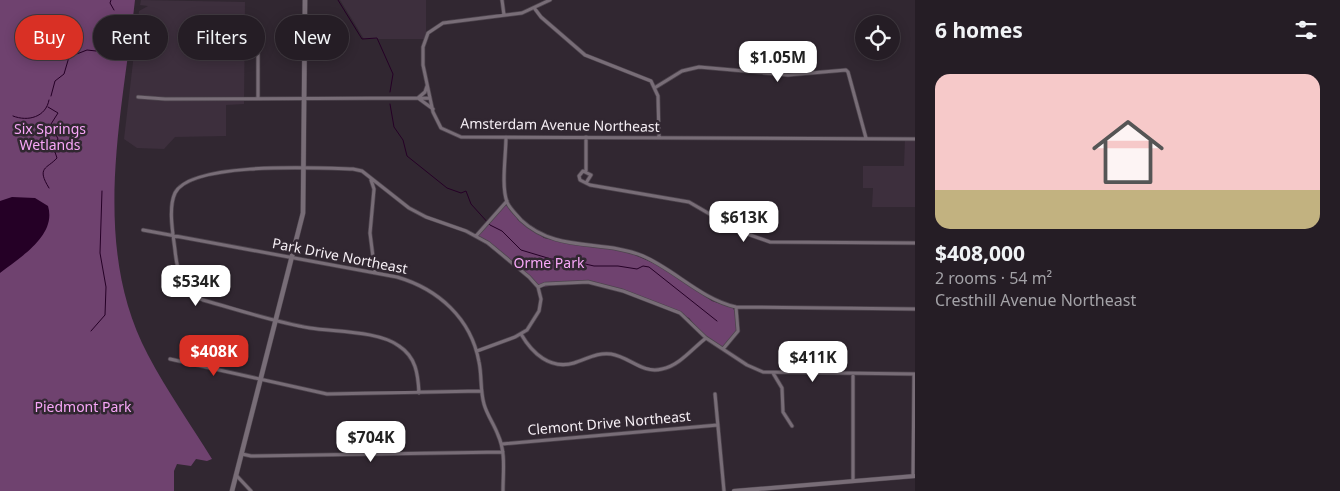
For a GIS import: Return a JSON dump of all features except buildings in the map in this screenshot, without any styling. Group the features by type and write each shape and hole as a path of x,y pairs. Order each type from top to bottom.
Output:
{"main road":[{"path":"232,491 293,259 303,213 305,0"}],"street":[{"path":"502,0 504,16 535,9 550,0"},
{"path":"535,9 540,18 585,55 599,62 645,77 656,87 658,96 658,137"},
{"name":"Amsterdam Avenue Northeast","path":"504,16 443,23 432,28 425,38 422,52 433,109 441,128 454,135 506,137 915,138"},
{"path":"258,60 258,98"},
{"path":"656,87 682,72 699,67 788,74 846,70 866,138"},
{"path":"417,98 425,92 427,84"},
{"path":"138,97 164,99 430,98"},
{"path":"417,98 433,109"},
{"path":"506,137 507,201 523,221 547,237 565,243 612,247 639,254 664,266 711,298 736,307 915,308"},
{"path":"586,137 586,171"},
{"path":"419,393 418,376 414,363 406,351 394,342 380,338 309,328 203,300 192,294 181,278 174,236 173,198 178,188 187,181 240,170 353,169 370,178 409,208 426,217 476,236 530,277 538,287 541,299 540,311 532,324 521,334 477,351"},
{"path":"586,171 581,172 579,176 581,182 689,202 739,231 770,242 915,243"},
{"path":"586,171 591,175 586,183"},
{"path":"370,178 374,189 370,233 375,273"},
{"path":"476,236 507,201"},
{"name":"Park Drive Northeast","path":"143,230 411,281 438,296 462,321 477,351 481,391 486,411 502,444 503,491"},
{"path":"538,287 580,282 610,286 680,313 706,338 753,368 772,373 914,374 914,476 734,491"},
{"path":"723,349 738,331 736,307"},
{"path":"521,334 534,352 551,362 570,364 594,355 609,354 623,357 643,368 654,370 674,365 706,338"},
{"path":"170,358 327,394 481,391"},
{"path":"772,373 782,388 783,412 792,426"},
{"path":"853,374 853,481"},
{"path":"715,394 724,491"},
{"name":"Clemont Drive Northeast","path":"502,444 718,425"},
{"path":"242,454 251,456 503,452"},
{"path":"236,475 250,491"}],"shaded area":[{"path":"141,0 245,2 245,15 178,15 178,60 244,60 244,104 226,105 226,136 175,137 164,149 137,148 124,139 133,60 168,60 168,15 139,15 139,11 148,6 140,5"},
{"path":"340,0 426,0 426,39 364,39"},
{"path":"905,138 915,138 915,207 872,207 873,188 863,188 863,166 904,166"},
{"path":"12,197 35,198 48,206 49,217 47,227 42,236 26,253 0,273 0,201"}],"green space":[{"name":"Piedmont Park","path":"0,0 135,0 133,15 93,15 93,60 127,60 115,180 115,225 120,270 130,313 148,355 212,459 207,461 196,459 191,466 177,464 174,471 174,491 0,491"},
{"name":"Orme Park","path":"506,202 518,220 544,238 577,245 626,251 662,267 712,301 733,308 738,319 736,335 721,350 702,334 689,318 646,300 603,285 573,283 541,287 477,237"}],"waterway":[{"path":"111,0 110,3 114,10"},
{"path":"338,0 362,39 377,38 393,74 390,92"},
{"path":"51,96 55,81 64,74 69,57 87,50 93,51"},
{"path":"13,116 19,118 36,117 44,111 49,100"},
{"path":"390,104 394,127 403,140 407,156 447,188 461,193 466,191 471,204 490,225 502,231 521,250 551,259 568,260 594,266 618,266 637,269 643,266 649,267 717,321"},
{"path":"48,107 58,113 51,124 58,139 50,150 55,152 57,158 43,172 49,188"},
{"path":"91,331 105,315 106,287 100,253 102,191"}],"park label":[{"name":"Six Springs Wetlands","path":"50,138"}]}
